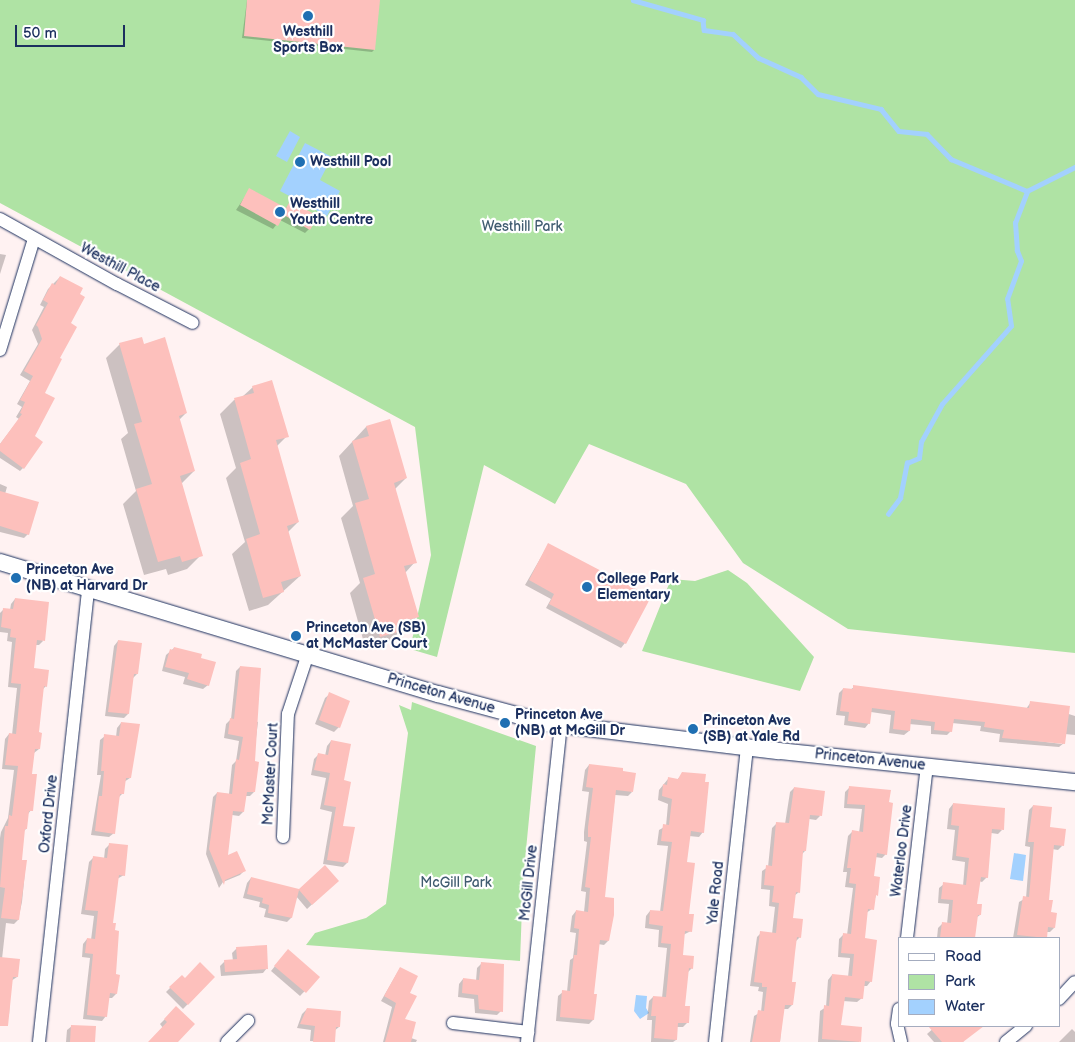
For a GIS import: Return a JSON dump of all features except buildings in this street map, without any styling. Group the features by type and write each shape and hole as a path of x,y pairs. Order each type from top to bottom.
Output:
{"street":[{"name":"Westhill Place","path":"0,219 193,323"},
{"path":"0,350 34,239"},
{"name":"Princeton Avenue","path":"0,562 438,694 561,726 747,748 1075,782"},
{"name":"Oxford Drive","path":"39,1042 88,590"},
{"name":"McMaster Court","path":"283,837 288,714 308,654"},
{"name":"McGill Drive","path":"527,1037 561,726"},
{"name":"Yale Road","path":"715,1042 747,748"},
{"name":"Waterloo Drive","path":"907,937 927,766"},
{"path":"1060,998 1075,982"},
{"path":"898,1016 897,1024 901,1042"},
{"path":"227,1042 248,1021"},
{"path":"453,1023 527,1037"},
{"path":"1006,1042 1025,1027"}],"green space":[{"name":"Westhill Park","path":"0,0 1075,0 1075,653 848,629 743,563 686,484 589,444 555,504 484,465 437,657 410,649 431,555 415,427 0,203"},
{"path":"728,570 747,583 814,657 800,691 642,651 671,579 695,581"},
{"name":"McGill Park","path":"412,702 536,746 523,881 520,961 306,945 315,933 366,918 386,904 408,733 399,705 411,710"}],"water":[{"path":"290,131 300,137 287,162 276,156"},
{"path":"305,143 332,157 320,180 340,191 327,216 280,191"},
{"path":"1014,853 1026,855 1023,881 1010,879"},
{"path":"636,995 647,996 646,1008 649,1013 640,1019 634,1011"}],"waterway":[{"path":"633,0 703,20 704,30 733,34 759,58 801,77 818,94 881,109 899,131 927,134 951,159 1027,191"},
{"path":"888,514 900,498 907,463 919,458 921,442 942,404 1011,326 1007,299 1021,261 1017,251 1015,223 1027,191 1075,167"}],"place":[{"name":"Westhill Sports Box","path":"308,16"},
{"name":"Westhill Pool","path":"300,162"},
{"name":"Westhill Youth Centre","path":"280,212"},
{"name":"Princeton Ave (NB) at Harvard Dr","path":"16,578"},
{"name":"College Park Elementary","path":"587,587"},
{"name":"Princeton Ave (SB) at McMaster Court","path":"296,636"},
{"name":"Princeton Ave (NB) at McGill Dr","path":"505,723"},
{"name":"Princeton Ave (SB) at Yale Rd","path":"693,729"}]}
